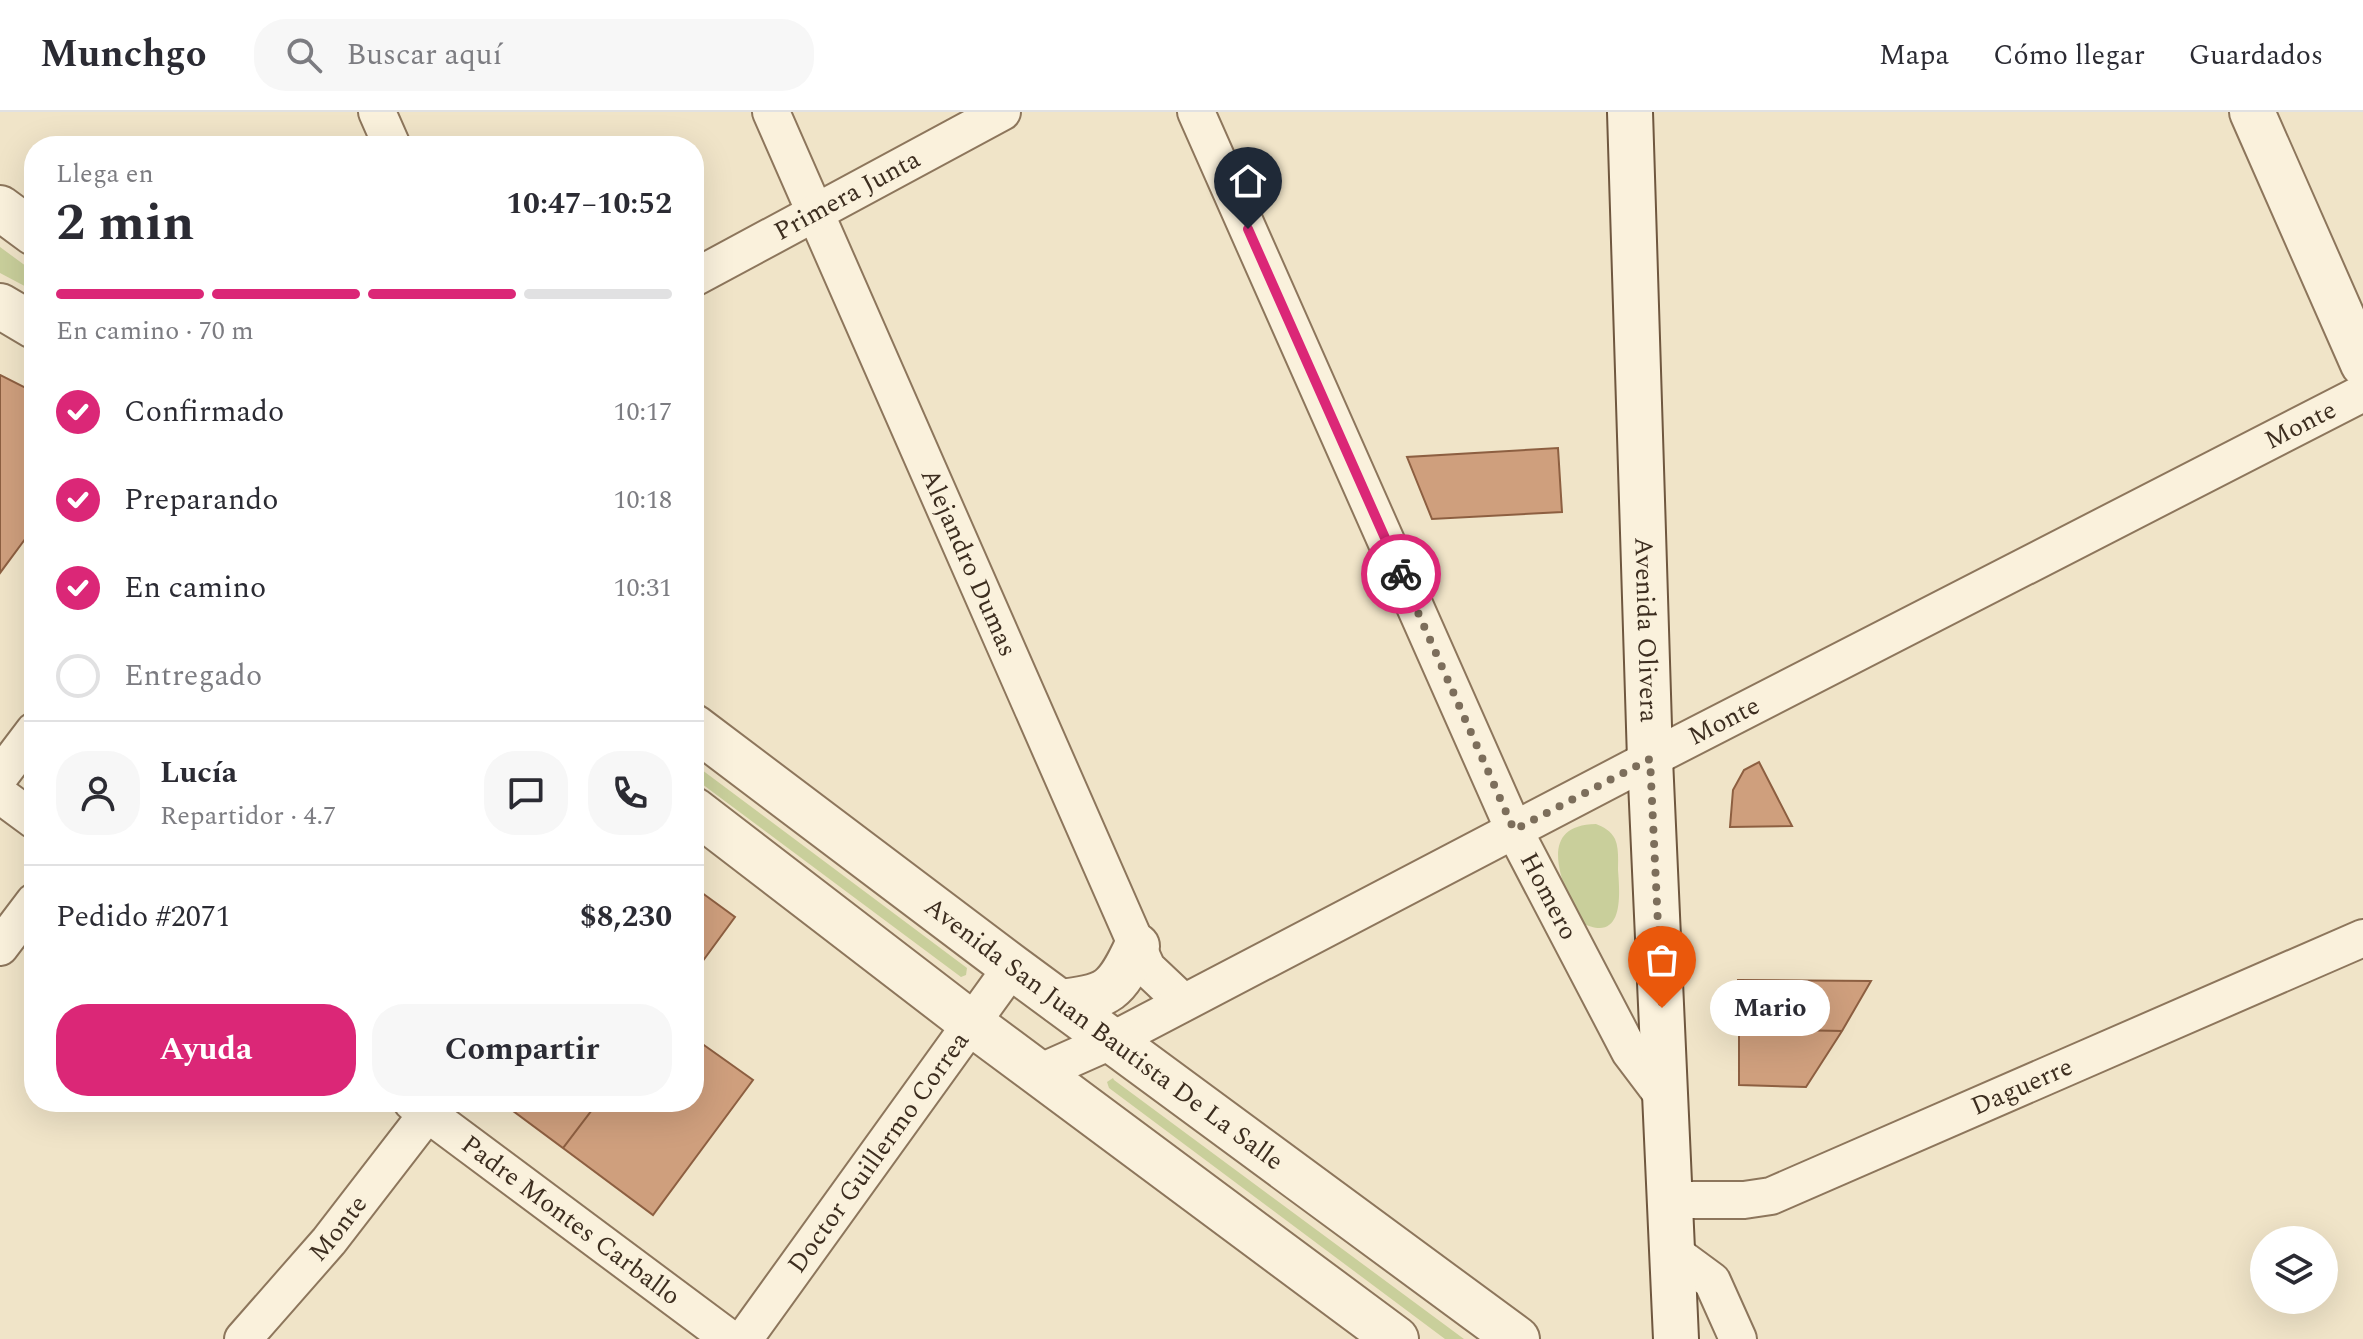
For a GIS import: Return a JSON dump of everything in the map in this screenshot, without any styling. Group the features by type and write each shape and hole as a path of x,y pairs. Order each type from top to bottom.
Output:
{"street":[{"path":"377,112 388,136"},
{"name":"Alejandro Dumas","path":"771,112 1147,968 1183,1002"},
{"name":"Primera Junta","path":"704,273 1002,112"},
{"name":"Homero","path":"1196,112 1514,830 1630,1052 1667,1101"},
{"name":"Avenida Olivera","path":"1630,112 1650,759 1676,1339"},
{"path":"2252,112 2363,364"},
{"path":"0,208 24,226"},
{"path":"0,306 24,320"},
{"name":"Monte","path":"1041,1072 1113,1040 1650,759 2363,393"},
{"name":"Avenida San Juan Bautista De La Salle","path":"704,735 1012,967 1517,1339"},
{"path":"0,776 24,744"},
{"path":"0,795 24,813"},
{"path":"704,818 971,1023 1041,1072 1396,1339"},
{"path":"0,947 24,915"},
{"name":"Daguerre","path":"1671,1200 1744,1200 1771,1196 2363,938"},
{"path":"1060,1002 1088,999 1106,993 1124,973 1137,946"},
{"name":"Doctor Guillermo Correa","path":"744,1339 1012,967"},
{"name":"Monte","path":"243,1339 329,1241 417,1112"},
{"name":"Padre Montes Carballo","path":"425,1112 730,1339"},
{"path":"1674,1253 1712,1281 1738,1339"}],"green space":[{"path":"0,247 24,265 24,286 0,273"},
{"path":"704,771 967,968 966,975 961,977 704,785"},
{"path":"1596,824 1611,834 1618,850 1618,904 1612,923 1605,927 1580,922 1558,861 1564,835 1576,827"},
{"path":"1113,1078 1464,1339 1445,1339 1109,1088 1107,1082"}],"building":[{"path":"0,375 24,387 24,541 0,573"},
{"path":"1558,448 1562,512 1432,519 1407,457"},
{"path":"1759,762 1792,826 1730,827 1733,790 1744,770"},
{"path":"704,894 735,917 704,959"},
{"path":"1738,980 1871,981 1842,1031 1739,1029"},
{"path":"1739,1029 1842,1031 1806,1087 1739,1085"},
{"path":"704,1045 753,1080 653,1215 563,1148 590,1112 704,1112"},
{"path":"514,1112 590,1112 563,1148"}],"way so far":[{"path":"1401,574 1514,830 1650,759 1662,1008"}],"place":[{"name":"Mario","path":"1662,1008"}],"route":[{"path":"1248,229 1401,574"}]}
